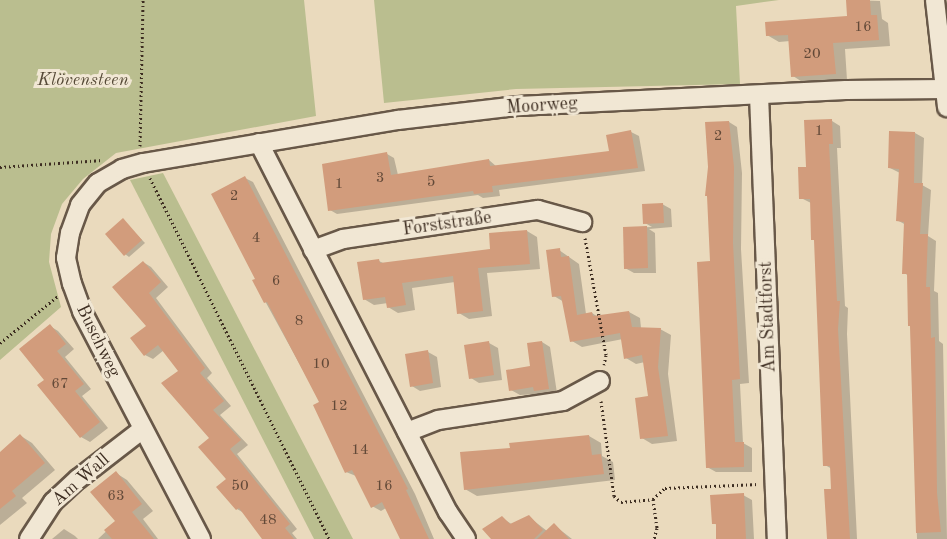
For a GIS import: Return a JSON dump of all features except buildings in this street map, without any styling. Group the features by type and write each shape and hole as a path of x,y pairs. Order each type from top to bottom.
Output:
{"street":[{"path":"935,0 946,98"},
{"name":"Moorweg","path":"143,163 398,120 518,106 759,95 946,98"},
{"name":"Am Stadtforst","path":"759,95 777,539"},
{"path":"259,143 448,512 466,539"},
{"name":"Buschweg","path":"143,163 122,169 98,183 80,205 70,232 66,258 82,311 201,539"},
{"name":"Forststraße","path":"313,250 343,239 538,210 582,222"},
{"path":"407,432 438,420 563,401 600,381"},
{"name":"Am Wall","path":"29,539 53,502 78,479 142,429"}],"path":[{"path":"143,0 140,151 143,163 329,539"},
{"path":"0,167 102,160 122,169"},
{"path":"582,222 606,355 600,381 614,496 621,502 653,499 665,488 774,483"},
{"path":"0,343 72,284"},
{"path":"653,499 657,528 654,539"}],"green space":[{"name":"Klövensteen","path":"0,0 304,0 316,116 116,153 83,179 62,204 51,234 49,262 61,307 0,360"},
{"path":"374,0 779,0 736,6 740,84 516,89 384,103"},
{"path":"163,173 353,539 314,539 130,180"}]}
